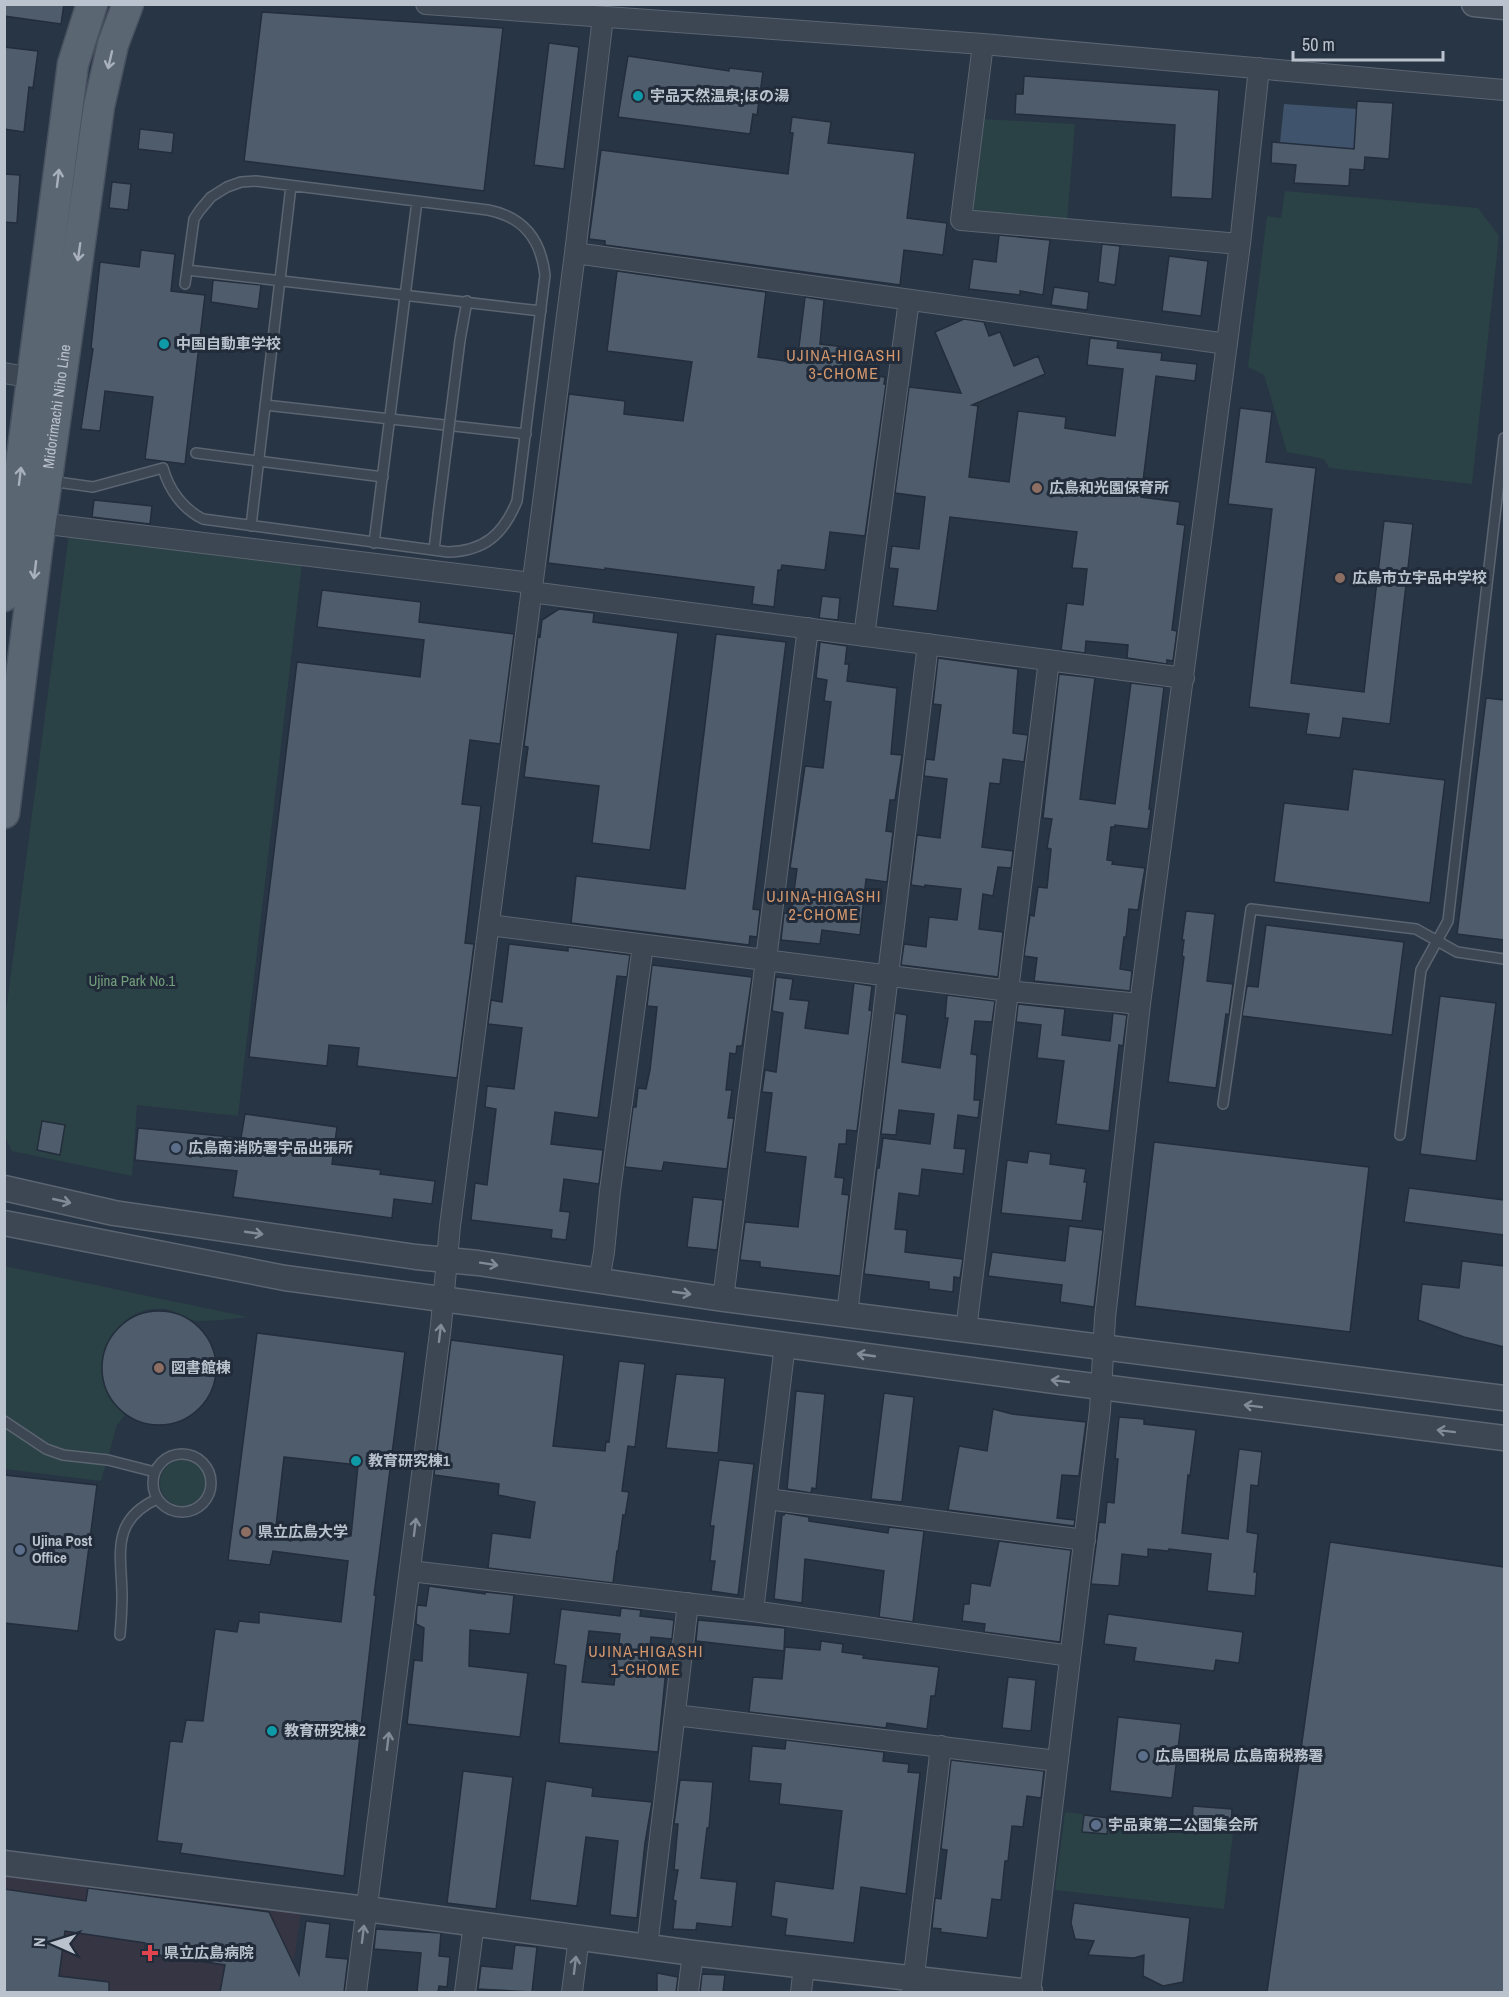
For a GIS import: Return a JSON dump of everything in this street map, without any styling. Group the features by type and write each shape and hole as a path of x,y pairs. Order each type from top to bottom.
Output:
{"main road":[{"name":"Midorimachi Niho Line","path":"4,813 20,520 18,375 73,64 92,4"},
{"name":"Midorimachi Niho Line","path":"4,596 20,520 47,481 99,106 113,44 128,4"}],"street":[{"path":"426,4 983,44 1504,90"},
{"path":"1474,4 1504,7"},
{"path":"356,1992 603,17"},
{"path":"983,44 961,220 1240,244"},
{"path":"4,1863 87,1869 579,1938 804,1966 913,1986 1030,1992 1085,1540 1102,1386 1105,1318 1140,1004 1240,244 1259,68"},
{"path":"575,254 1227,344"},
{"path":"864,636 909,300"},
{"path":"20,520 532,587 864,636 1184,678"},
{"path":"723,1299 808,628"},
{"path":"847,1314 928,644"},
{"path":"966,1330 1049,660"},
{"path":"489,926 1009,991 1140,1004"},
{"path":"599,1281 643,945"},
{"path":"4,1188 114,1213 723,1299 1504,1398"},
{"path":"4,1223 285,1278 1504,1438"},
{"path":"753,1611 785,1344"},
{"path":"767,1499 1085,1540"},
{"path":"410,1571 753,1611 1070,1656"},
{"path":"647,1947 688,1603"},
{"path":"675,1714 1058,1761"},
{"path":"913,1986 941,1746"},
{"path":"465,1992 474,1923"},
{"path":"572,1992 579,1938"},
{"path":"688,1992 693,1953"},
{"path":"801,1992 804,1966"}],"lane":[{"path":"47,481 93,487 163,468 166,479 179,501 191,513 203,519 434,550 466,552 479,547 495,535 510,518 517,501 545,275 543,258 532,237 523,226 502,213 256,181 241,182 211,197 194,219 185,284"},
{"path":"251,526 291,186"},
{"path":"374,543 417,201"},
{"path":"187,270 541,311"},
{"path":"434,550 460,340 467,301"},
{"path":"265,405 526,434"},
{"path":"1400,1135 1421,970 1448,921 1504,438"},
{"path":"196,453 383,477"},
{"path":"1223,1104 1251,909 1416,928 1457,952 1504,958"},
{"path":"4,1421 46,1449 63,1455 108,1460 155,1472"},
{"path":"178,1454 189,1455 200,1460 207,1468 211,1479 210,1490 205,1501 197,1509 175,1512 164,1507 157,1499 153,1487 155,1472 158,1465 166,1458 178,1454"},
{"path":"120,1635 121,1538 129,1521 145,1504 157,1499"}],"shaded area":[{"name":"県立広島病院","path":"5,1875 301,1914 289,1992 5,1992"}],"green space":[{"path":"981,119 1075,124 1067,222 979,214 971,206"},
{"path":"1285,191 1478,208 1499,236 1472,484 1329,468 1324,459 1287,452 1264,375 1248,367 1267,216 1281,218"},
{"name":"Ujina Park No.1","path":"69,534 302,564 238,1116 137,1105 132,1176 12,1151 5,1137 5,1019"},
{"path":"5,1266 248,1317 197,1321 170,1310 160,1309 142,1311 132,1316 115,1332 106,1353 104,1375 106,1386 114,1402 125,1415 117,1425 101,1481 5,1469"},
{"path":"183,1460 192,1461 200,1466 205,1474 205,1492 200,1500 192,1505 183,1506 174,1505 166,1500 161,1492 160,1483 161,1474 166,1466 174,1461"},
{"path":"1065,1812 1233,1833 1224,1909 1055,1890"}],"water":[{"path":"1284,104 1357,109 1354,149 1280,143"}],"building":[{"path":"4,4 64,4 61,24 4,16"},
{"path":"262,12 503,28 484,191 244,161"},
{"path":"549,43 579,47 564,169 534,165"},
{"path":"4,47 38,51 33,88 29,87 24,132 4,129"},
{"name":"宇品天然温泉;ほの湯","path":"628,56 729,71 729,68 763,72 757,115 753,114 750,134 618,117"},
{"path":"1024,76 1219,90 1212,199 1171,197 1175,125 1015,114 1016,94 1023,94"},
{"path":"1357,101 1393,103 1389,159 1365,157 1364,170 1350,169 1349,186 1294,183 1296,165 1271,163 1272,142 1354,149"},
{"path":"792,117 831,122 828,143 915,153 907,218 947,223 943,255 904,250 900,285 605,245 605,241 589,239 601,150 788,174 793,133 790,133"},
{"path":"140,129 174,133 172,153 138,149"},
{"path":"4,174 20,175 17,223 4,222"},
{"path":"112,182 131,184 128,210 109,208"},
{"path":"999,235 1050,240 1043,295 1020,291 1020,295 969,289 973,259 996,262"},
{"path":"1102,244 1120,246 1115,285 1098,282"},
{"name":"中国自動車学校","path":"141,250 175,254 171,291 205,295 185,464 145,459 153,397 105,391 100,431 81,429 93,349 91,348 100,262 139,267"},
{"path":"1169,256 1208,261 1201,316 1162,311"},
{"path":"617,271 766,292 758,357 797,363 805,297 824,300 820,344 845,347 842,372 885,377 884,384 886,384 865,536 830,532 825,570 782,565 781,570 778,570 774,607 752,604 754,587 548,563 569,394 625,401 624,414 683,421 692,362 607,351"},
{"path":"213,280 261,285 258,309 211,302"},
{"path":"1054,287 1089,292 1087,310 1051,305"},
{"path":"964,319 984,322 989,336 1000,332 1014,366 1038,356 1045,374 972,405 978,406 969,477 1009,482 1018,411 1066,417 1065,428 1115,436 1123,369 1087,365 1090,338 1118,341 1117,348 1162,353 1161,360 1197,364 1195,381 1156,376 1141,497 1180,502 1177,524 1185,525 1172,630 1177,631 1173,661 1167,660 1167,664 1127,658 1128,645 1086,641 1085,653 1061,650 1067,603 1083,605 1087,569 1072,568 1077,532 950,517 937,611 893,606 898,569 889,568 892,546 919,549 925,497 895,493 909,387 961,393 935,332"},
{"path":"1240,408 1272,412 1266,462 1316,468 1291,683 1364,692 1384,521 1413,524 1390,724 1343,718 1340,738 1306,734 1309,714 1249,707 1272,509 1228,504"},
{"path":"94,500 152,506 150,524 92,517"},
{"path":"322,590 421,602 419,622 514,634 500,744 470,740 462,804 481,806 465,943 474,944 457,1078 357,1066 359,1048 329,1045 327,1066 249,1057 297,662 420,677 424,640 317,627"},
{"path":"822,596 840,598 838,620 819,618"},
{"path":"559,609 594,613 593,622 678,633 650,850 592,843 599,786 524,777 528,747 524,746 538,636 540,637 542,620"},
{"path":"716,634 786,642 753,909 760,910 757,937 750,936 749,945 571,923 576,876 685,889"},
{"path":"820,642 847,646 845,664 849,664 847,681 897,688 891,754 902,755 895,800 890,800 886,831 893,832 887,882 866,879 860,935 822,930 820,944 781,940 784,913 791,914 797,869 790,868 805,766 823,768 831,702 824,701 827,680 816,678"},
{"path":"938,658 1018,669 1013,733 1028,735 1024,762 1003,759 1000,784 990,783 982,847 1013,851 1011,868 998,867 993,896 983,894 979,929 1003,932 998,977 901,965 904,944 926,947 929,917 957,920 961,889 911,885 917,835 940,838 947,779 924,776 926,759 934,760 941,705 933,704"},
{"path":"1059,674 1095,678 1080,799 1115,804 1131,683 1164,687 1148,829 1115,825 1111,827 1107,860 1113,861 1112,864 1145,868 1138,910 1129,909 1120,969 1132,971 1130,991 1034,981 1037,958 1024,956 1030,915 1034,916 1038,887 1047,888 1051,849 1047,848 1052,819 1043,818"},
{"path":"1486,698 1504,700 1504,940 1457,934"},
{"path":"1353,769 1445,780 1430,903 1274,882 1284,803 1348,810"},
{"path":"1186,911 1215,914 1207,981 1233,984 1229,1015 1226,1014 1216,1088 1168,1082 1184,957 1182,956 1184,940 1182,940"},
{"path":"1266,925 1404,942 1392,1035 1242,1016 1247,986 1258,987"},
{"path":"509,944 568,951 568,947 630,955 627,977 617,976 598,1118 555,1112 551,1144 603,1150 599,1184 564,1179 560,1211 570,1212 566,1240 551,1238 552,1230 471,1220 475,1183 487,1185 496,1109 485,1107 487,1086 514,1089 522,1028 488,1024 491,1000 502,1002"},
{"path":"652,965 752,977 742,1046 737,1046 736,1054 730,1053 726,1090 732,1090 728,1118 734,1118 727,1169 664,1162 662,1171 625,1167 633,1107 636,1107 638,1088 646,1089 650,1070 657,1007 647,1006"},
{"path":"776,977 793,979 790,999 809,1001 805,1028 848,1034 854,983 872,986 869,1010 872,1011 857,1131 847,1130 846,1144 839,1144 835,1177 844,1178 842,1194 849,1195 840,1276 760,1267 760,1262 740,1260 745,1222 798,1227 806,1157 765,1152 772,1093 762,1092 765,1070 776,1072 783,1013 772,1011"},
{"path":"947,995 995,1001 992,1022 975,1021 971,1054 977,1055 974,1100 980,1100 978,1118 958,1115 954,1148 966,1149 963,1174 922,1169 919,1196 899,1193 895,1229 907,1230 905,1252 963,1259 960,1278 954,1277 953,1292 929,1289 929,1282 864,1274 883,1138 930,1144 934,1114 899,1110 896,1135 881,1134 895,1013 907,1015 902,1062 940,1068 948,1018 945,1018"},
{"path":"1440,996 1496,1003 1476,1161 1420,1154"},
{"path":"1018,1004 1065,1009 1062,1035 1110,1041 1113,1013 1127,1015 1123,1046 1119,1045 1109,1131 1056,1124 1064,1061 1037,1058 1041,1025 1016,1022"},
{"path":"245,1114 337,1127 332,1164 381,1170 380,1174 435,1181 432,1204 394,1199 392,1218 233,1197 237,1171 135,1160 138,1128 241,1138"},
{"path":"42,1121 65,1125 60,1155 37,1150"},
{"path":"1154,1142 1369,1167 1350,1332 1135,1306"},
{"path":"1029,1151 1051,1154 1050,1164 1086,1169 1084,1182 1087,1182 1082,1221 1001,1213 1007,1160 1027,1163"},
{"path":"1409,1188 1504,1200 1504,1235 1404,1222"},
{"path":"693,1197 723,1200 717,1250 687,1247"},
{"path":"1069,1226 1103,1230 1094,1307 1060,1302 1062,1285 988,1276 992,1252 1065,1261"},
{"path":"1462,1261 1504,1266 1504,1347 1464,1337 1418,1320 1422,1284 1459,1288"},
{"name":"図書館棟","path":"159,1311 181,1315 191,1320 207,1336 212,1346 216,1368 212,1390 207,1400 191,1416 181,1421 159,1425 137,1421 127,1416 111,1400 106,1390 102,1368 106,1346 111,1336 127,1320 137,1315"},
{"name":"教育研究棟2","path":"257,1333 405,1352 374,1595 376,1595 344,1876 180,1853 182,1844 157,1841 170,1741 182,1742 186,1720 203,1721 215,1629 237,1632 239,1621 259,1623 259,1612 341,1622 348,1561 273,1551 270,1565 228,1560","holes":["284,1457 358,1465 351,1536 276,1526"]},
{"path":"451,1340 564,1355 553,1446 605,1451 606,1441 609,1442 619,1361 645,1364 635,1447 628,1446 622,1491 629,1492 625,1516 623,1515 613,1583 488,1568 492,1533 530,1538 535,1502 498,1495 499,1484 434,1475"},
{"path":"676,1374 725,1378 718,1453 666,1448"},
{"path":"796,1391 825,1394 816,1489 812,1488 811,1493 787,1489"},
{"path":"884,1393 914,1397 902,1502 871,1499"},
{"path":"993,1409 1012,1414 1086,1422 1079,1476 1062,1475 1057,1518 1075,1520 1074,1526 948,1510 959,1446 987,1451"},
{"path":"1119,1417 1144,1419 1144,1424 1196,1430 1190,1476 1188,1475 1182,1533 1228,1539 1239,1449 1262,1452 1258,1486 1251,1485 1247,1532 1258,1534 1254,1572 1257,1572 1255,1596 1207,1591 1211,1554 1169,1549 1168,1551 1148,1549 1148,1557 1122,1554 1119,1586 1091,1584 1099,1522 1105,1523 1107,1502 1114,1503"},
{"path":"719,1460 754,1464 738,1595 711,1591 715,1561 710,1561 714,1526 710,1526"},
{"path":"4,1475 97,1485 78,1631 4,1623"},
{"path":"785,1513 809,1517 809,1521 888,1533 889,1527 924,1531 913,1622 879,1617 884,1571 805,1559 802,1603 774,1599 782,1515"},
{"path":"999,1541 1071,1550 1060,1642 984,1632 985,1624 962,1621 964,1604 969,1604 971,1583 990,1586"},
{"path":"1330,1542 1504,1567 1504,1992 1267,1992"},
{"path":"429,1586 485,1594 485,1592 514,1595 510,1634 470,1630 469,1666 528,1673 520,1737 407,1724 414,1660 422,1661 424,1628 416,1624 417,1605 426,1606"},
{"path":"621,1608 641,1610 640,1616 674,1620 672,1639 651,1637 648,1667 666,1669 658,1752 559,1743 566,1666 554,1664 561,1609 620,1616","holes":["589,1631 620,1634 614,1685 582,1682"]},
{"path":"1108,1614 1243,1632 1239,1663 1216,1660 1214,1671 1134,1661 1136,1648 1104,1644"},
{"path":"698,1620 785,1628 784,1651 696,1641"},
{"path":"821,1641 843,1644 842,1652 864,1655 863,1658 939,1667 935,1696 931,1696 927,1729 887,1723 886,1728 749,1712 753,1677 782,1679 785,1647 820,1650"},
{"path":"1008,1677 1036,1680 1031,1731 1002,1728"},
{"path":"1118,1717 1181,1724 1172,1798 1110,1791"},
{"path":"786,1740 884,1752 883,1761 909,1764 908,1772 920,1773 906,1894 861,1887 854,1943 785,1935 787,1919 771,1916 775,1881 833,1889 842,1811 779,1804 781,1784 749,1781 752,1746 785,1749"},
{"path":"951,1760 1044,1771 1041,1798 1027,1796 1023,1827 1012,1826 1001,1900 992,1899 987,1938 940,1932 941,1929 932,1928 935,1898 941,1899 947,1850 941,1849"},
{"path":"463,1771 513,1777 496,1909 447,1903"},
{"path":"680,1780 713,1782 701,1878 737,1882 732,1927 697,1923 696,1930 673,1929 676,1901 673,1900 678,1870 674,1870 678,1824 674,1824"},
{"path":"546,1781 593,1788 592,1796 652,1802 637,1918 610,1915 618,1841 586,1837 577,1906 530,1900"},
{"path":"1193,1806 1232,1809 1231,1829 1192,1827"},
{"name":"宇品東第二公園集会所","path":"1084,1815 1109,1818 1107,1834 1082,1832"},
{"name":"県立広島病院","path":"88,1888 269,1912 299,1975 306,1921 330,1924 326,1957 348,1959 344,1992 220,1992 225,1965 145,1953 145,1943 65,1931 59,1976 109,1982 109,1992 4,1992 4,1889 86,1901"},
{"path":"1074,1903 1190,1918 1183,1982 1163,1986 1143,1976 1144,1955 1134,1958 1088,1955 1094,1941 1075,1939 1071,1923"},
{"path":"376,1929 441,1933 439,1956 450,1957 447,1987 439,1986 438,1992 417,1992 421,1953 374,1949"},
{"path":"515,1945 537,1947 532,1992 478,1989 481,1966 512,1969"},
{"path":"657,1973 678,1977 676,1992 657,1992"},
{"path":"702,1974 725,1975 723,1992 700,1992"}],"place":[{"name":"宇品天然温泉;ほの湯","path":"638,96"},
{"name":"中国自動車学校","path":"164,344"},
{"name":"広島和光園保育所","path":"1037,488"},
{"name":"広島市立宇品中学校","path":"1340,578"},
{"name":"広島南消防署宇品出張所","path":"176,1148"},
{"name":"図書館棟","path":"159,1368"},
{"name":"教育研究棟1","path":"356,1461"},
{"name":"県立広島大学","path":"246,1532"},
{"name":"Ujina Post Office","path":"20,1550"},
{"name":"教育研究棟2","path":"272,1731"},
{"name":"広島国税局 広島南税務署","path":"1143,1756"},
{"name":"宇品東第二公園集会所","path":"1096,1825"},
{"name":"県立広島病院","path":"150,1953"}],"district":[{"name":"UJINA-HIGASHI 3-CHOME","path":"844,364"},
{"name":"UJINA-HIGASHI 2-CHOME","path":"824,905"},
{"name":"UJINA-HIGASHI 1-CHOME","path":"646,1660"}]}
